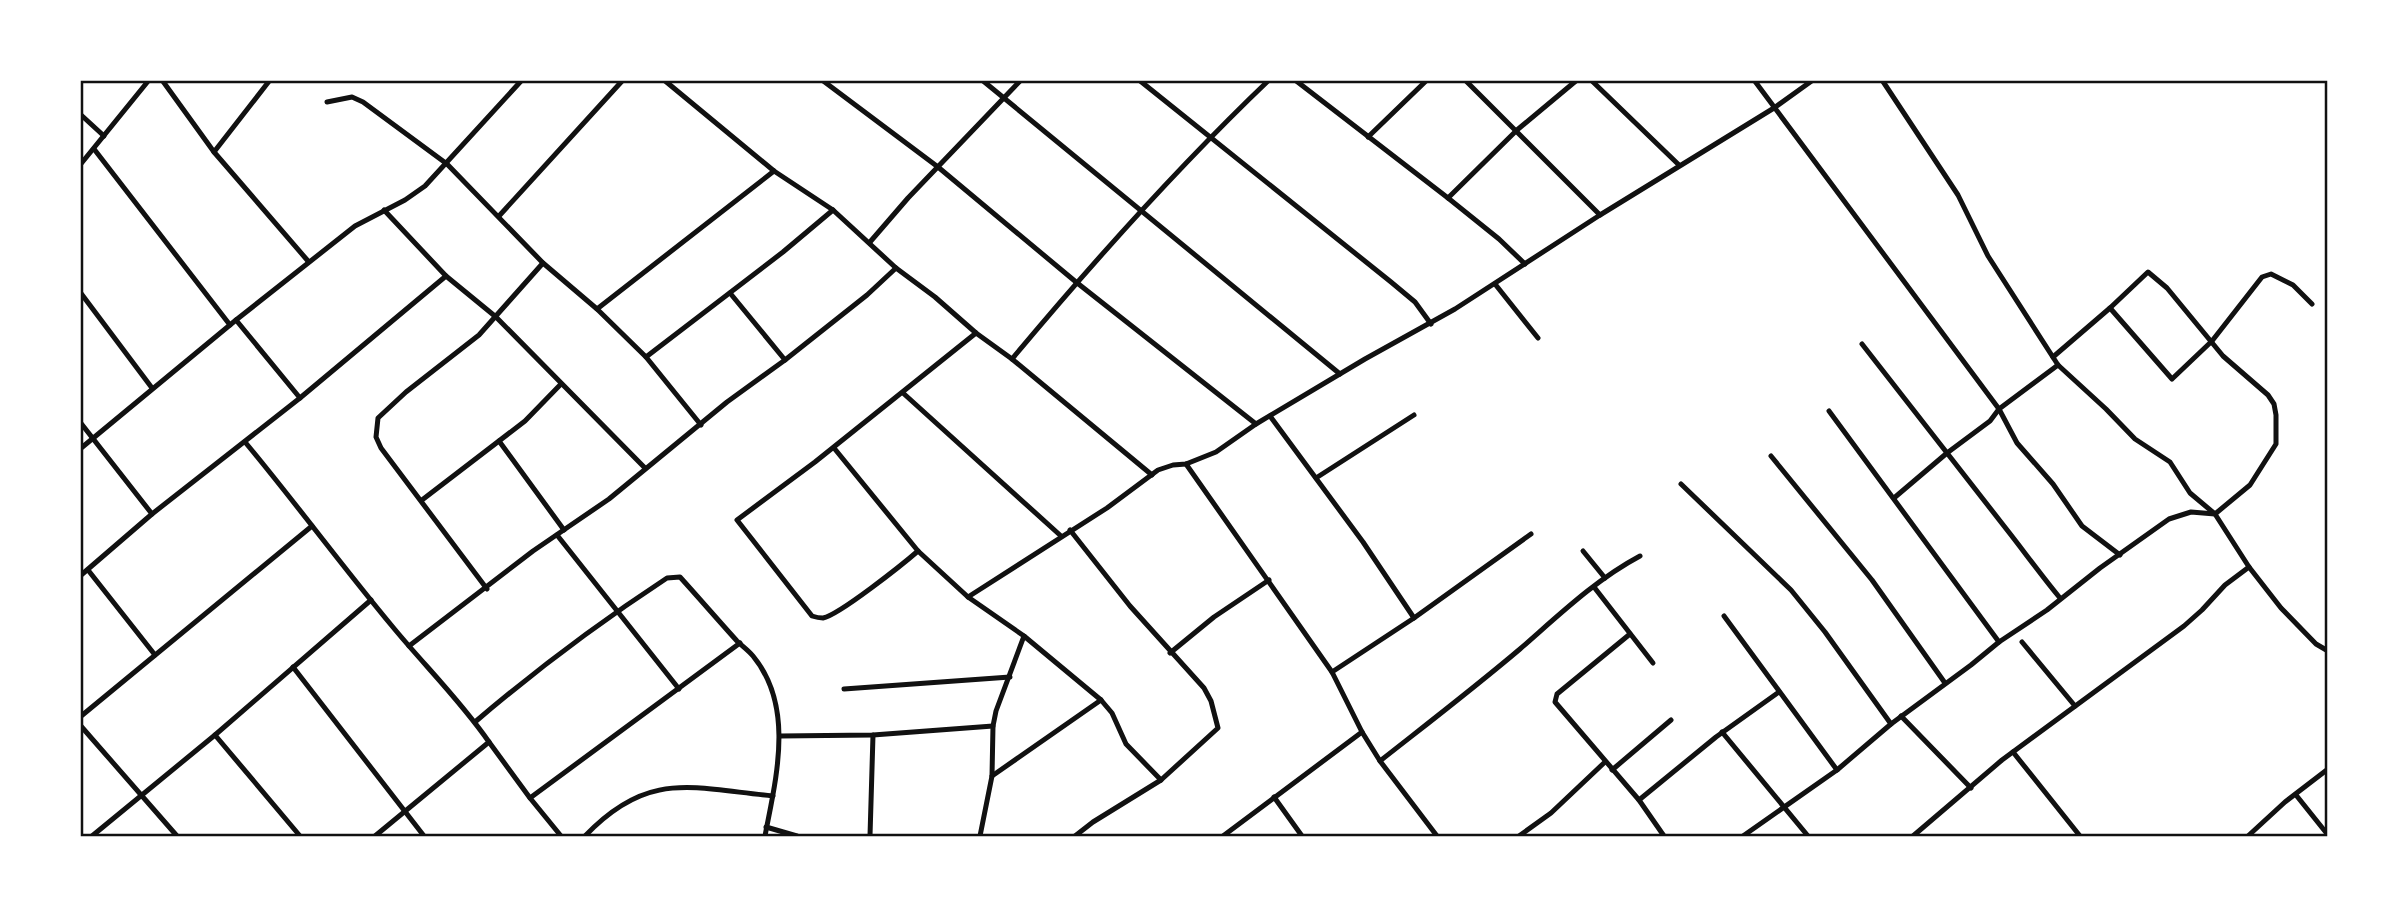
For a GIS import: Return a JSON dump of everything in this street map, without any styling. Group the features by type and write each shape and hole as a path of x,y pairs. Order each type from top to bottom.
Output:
{"street":[{"path":"80,164 149,80"},
{"path":"162,80 214,152 308,261"},
{"path":"214,152 270,80"},
{"path":"80,449 308,261 355,226 405,200 425,186 520,83 511,80"},
{"path":"499,216 623,80"},
{"path":"664,80 774,171 833,210 896,268 1012,359 1152,475"},
{"path":"822,80 938,167 1076,282 1256,424"},
{"path":"982,80 1340,374"},
{"path":"870,242 1021,80"},
{"path":"1139,80 1415,302 1431,324"},
{"path":"1012,359 1076,282 1142,210 1269,80"},
{"path":"1294,80 1448,198 1525,264"},
{"path":"1368,137 1427,80"},
{"path":"1465,80 1600,215"},
{"path":"1448,198 1517,130 1577,80"},
{"path":"1591,80 1679,165"},
{"path":"1754,80 1999,409 2017,443 2053,484 2082,526 2120,555"},
{"path":"968,597 1107,508 1164,467 1186,464 1216,452 1256,424 1393,343 1431,324 1679,165 1774,108 1813,80"},
{"path":"1882,80 1958,195 1988,256 2058,365 2135,439 2169,462 2190,494 2216,514 2249,567 2281,608 2316,644 2328,651"},
{"path":"327,102 352,97 363,102 447,164 543,263 597,309 646,357 701,425"},
{"path":"80,114 104,136"},
{"path":"94,149 230,325"},
{"path":"597,309 774,171"},
{"path":"384,210 446,276 496,317 645,468"},
{"path":"646,357 833,210"},
{"path":"486,589 381,448 376,437 378,418 406,392 479,335 543,263"},
{"path":"409,646 609,499 748,385 785,360 881,283 896,268"},
{"path":"1743,836 1836,770 1901,716 1999,642 2047,610 2169,519 2190,512 2216,514 2250,485 2276,444 2276,415 2274,404 2268,395 2223,356 2167,288 2148,272 2110,309 2053,357"},
{"path":"2110,309 2172,379 2212,341 2262,277 2271,274 2293,285 2312,304"},
{"path":"80,576 152,514 300,398 446,276"},
{"path":"1495,284 1538,338"},
{"path":"80,292 152,388"},
{"path":"730,293 785,360"},
{"path":"236,320 300,398"},
{"path":"918,551 896,570 823,618 812,616 737,520 834,448 976,333"},
{"path":"1863,344 2060,598"},
{"path":"1894,498 1990,421 1999,409 2058,365"},
{"path":"422,500 525,421 561,384"},
{"path":"903,393 1061,536"},
{"path":"1829,411 1999,642"},
{"path":"1316,478 1414,415"},
{"path":"1270,416 1414,618"},
{"path":"80,422 152,514"},
{"path":"499,441 564,530"},
{"path":"245,442 371,600 448,688 561,836"},
{"path":"834,448 918,551 968,597 1024,636 1101,700 1112,713 1126,744 1161,780"},
{"path":"1771,456 1872,580 1945,683"},
{"path":"1186,464 1332,672 1380,761 1437,836"},
{"path":"1681,484 1791,590 1825,632 1891,724"},
{"path":"80,717 312,526"},
{"path":"1070,530 1170,653 1208,693 1218,728 1161,780 1075,836"},
{"path":"1332,672 1414,618 1531,534"},
{"path":"557,535 679,689"},
{"path":"1583,551 1605,578"},
{"path":"1380,761 1467,693 1605,578 1640,556"},
{"path":"1913,836 2013,752 2184,626 2225,585 2249,567"},
{"path":"88,569 155,655"},
{"path":"475,722 529,676 618,610 667,578 680,577 753,655 772,694 780,736 777,772 765,836"},
{"path":"1170,653 1214,617 1269,580"},
{"path":"1594,587 1653,663"},
{"path":"92,836 215,735 371,600"},
{"path":"1724,616 1836,770"},
{"path":"1630,634 1555,698 1555,702 1639,800 1664,836"},
{"path":"980,836 992,776 993,726 1001,695 1024,636"},
{"path":"2022,642 2075,706"},
{"path":"530,798 740,643"},
{"path":"293,667 425,836"},
{"path":"844,689 1010,677"},
{"path":"1639,800 1722,732 1779,692"},
{"path":"992,776 1101,700"},
{"path":"1901,716 1971,788"},
{"path":"1612,770 1671,720"},
{"path":"80,725 177,836"},
{"path":"780,736 873,735 993,726"},
{"path":"1223,836 1362,732"},
{"path":"1722,732 1808,836"},
{"path":"215,735 300,836"},
{"path":"870,836 873,735"},
{"path":"375,836 489,742"},
{"path":"2013,752 2080,836"},
{"path":"1519,836 1551,813 1605,762"},
{"path":"2248,836 2328,769"},
{"path":"585,836 607,814 639,795 661,789 681,787 773,796"},
{"path":"2296,795 2328,835"},
{"path":"1274,797 1302,836"},
{"path":"766,827 797,836"}]}
